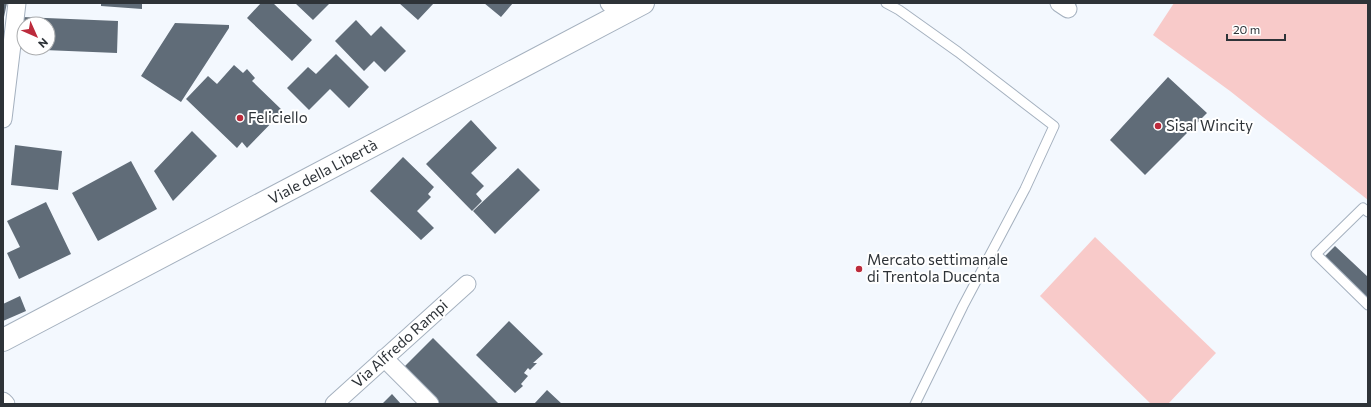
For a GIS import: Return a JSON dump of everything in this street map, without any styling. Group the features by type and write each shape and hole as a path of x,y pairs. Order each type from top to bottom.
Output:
{"main road":[{"name":"Viale della Libertà","path":"3,340 616,9 643,3"}],"street":[{"path":"3,119 18,3"},
{"name":"Via Alfredo Rampi","path":"334,404 467,284"},
{"path":"384,358 430,404"},
{"path":"3,401 6,404"}],"lane":[{"path":"886,3 899,10 958,52 1054,126 1025,189 963,306 915,404"},
{"path":"1368,212 1363,208 1316,254 1368,305"}],"shaded area":[{"path":"1174,3 1368,3 1368,200 1230,91 1153,35"},
{"path":"1095,237 1216,353 1168,404 1151,404 1040,296"}],"building":[{"path":"3,3 7,3 4,17 3,17"},
{"path":"101,3 142,3 142,9 101,6"},
{"path":"261,3 273,3 312,40 292,61 247,18"},
{"path":"295,3 330,3 313,20"},
{"path":"399,3 434,3 418,20"},
{"path":"484,3 513,3 501,17"},
{"path":"56,18 118,21 117,53 56,50"},
{"path":"356,20 371,36 381,26 406,51 385,72 374,61 364,71 335,41"},
{"path":"175,23 229,25 229,28 181,102 141,76"},
{"path":"336,54 369,87 349,108 330,89 309,110 287,88 308,67 316,74"},
{"path":"234,65 243,73 247,69 255,78 252,81 283,111 247,148 242,142 237,148 186,99 208,76 217,84"},
{"name":"Sisal Wincity","path":"1168,77 1207,113 1145,175 1110,140"},
{"path":"471,120 497,148 471,173 484,186 476,194 482,201 472,211 426,164"},
{"path":"192,131 217,156 173,201 154,171"},
{"path":"15,145 62,151 58,190 11,185"},
{"path":"403,157 434,187 428,194 431,197 417,211 434,228 421,240 370,191"},
{"path":"131,161 157,209 98,241 72,193"},
{"path":"518,168 540,190 495,234 473,211"},
{"path":"46,202 71,254 19,279 7,253 20,247 7,221"},
{"path":"1335,246 1368,277 1368,298 1325,256"},
{"path":"20,296 26,311 3,321 3,304"},
{"path":"509,321 543,354 533,363 537,363 530,370 528,368 524,373 528,376 521,384 523,386 515,393 476,355"},
{"path":"433,338 499,404 440,404 403,368"},
{"path":"547,390 562,404 534,404"},
{"path":"392,394 401,404 382,404"}],"place":[{"name":"Feliciello","path":"240,118"},
{"name":"Sisal Wincity","path":"1158,126"},
{"name":"Mercato settimanale di Trentola Ducenta","path":"859,269"}]}
